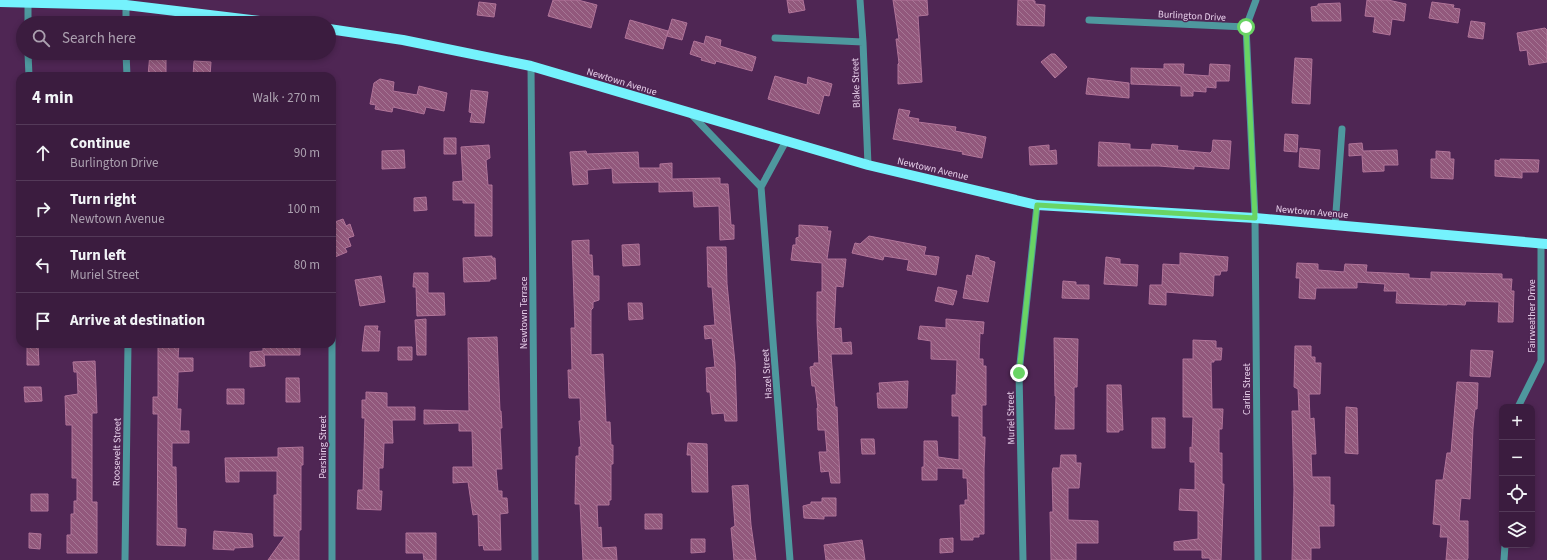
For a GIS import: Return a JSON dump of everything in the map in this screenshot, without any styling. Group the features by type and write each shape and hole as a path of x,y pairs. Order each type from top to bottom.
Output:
{"main road":[{"path":"0,2 126,5 218,16"},
{"name":"Newtown Avenue","path":"336,30 403,40 531,66 868,165 1037,205 1255,218 1544,244"}],"street":[{"name":"Blake Street","path":"860,0 868,165"},
{"path":"1255,218 1246,27 1256,0"},
{"path":"28,3 28,16"},
{"path":"126,5 126,16"},
{"name":"Burlington Drive","path":"1089,20 1246,27"},
{"path":"774,38 863,42"},
{"path":"28,60 29,72"},
{"path":"126,60 127,72"},
{"name":"Newtown Terrace","path":"531,66 535,560"},
{"path":"691,114 762,187 786,141"},
{"path":"1334,226 1342,129"},
{"name":"Hazel Street","path":"762,187 790,560"},
{"name":"Muriel Street","path":"1023,560 1019,373 1037,205"},
{"name":"Carlin Street","path":"1255,218 1258,560"},
{"name":"Fairweather Drive","path":"1520,404 1541,361 1544,244"},
{"name":"Roosevelt Street","path":"125,560 128,348"},
{"name":"Pershing Street","path":"332,348 332,560"},
{"path":"1504,560 1505,548"}],"building":[{"path":"553,0 578,0 597,5 591,28 548,16"},
{"path":"787,0 803,0 805,10 789,13"},
{"path":"893,0 927,0 928,15 918,16 922,82 898,84 899,63 896,39 899,39"},
{"path":"1018,0 1031,0 1035,1 1035,4 1045,5 1044,26 1017,25"},
{"path":"1367,0 1388,0 1406,4 1404,21 1392,19 1390,35 1373,32 1375,17 1365,16"},
{"path":"479,2 496,4 494,17 477,15"},
{"path":"1432,2 1454,5 1453,8 1460,9 1458,23 1429,18"},
{"path":"1340,3 1341,21 1312,21 1311,7 1318,6 1318,4"},
{"path":"672,19 687,23 682,40 667,36"},
{"path":"630,20 668,31 663,49 625,38"},
{"path":"1471,21 1485,23 1483,39 1468,37"},
{"path":"1545,28 1547,30 1547,62 1529,65 1527,50 1520,51 1517,33"},
{"path":"706,36 721,40 720,46 756,57 752,71 716,61 715,64 701,60 702,58 690,54 694,41 704,44"},
{"path":"1051,54 1055,54 1067,67 1055,78 1041,62"},
{"path":"1295,58 1312,59 1310,104 1292,103"},
{"path":"149,60 166,60 166,72 148,72"},
{"path":"194,61 211,62 210,72 193,72"},
{"path":"1164,64 1184,64 1183,74 1209,76 1210,64 1230,65 1229,81 1216,81 1216,88 1206,87 1206,92 1193,91 1193,96 1181,96 1181,86 1131,84 1131,68 1164,69"},
{"path":"775,76 807,85 808,77 832,84 829,96 824,95 819,114 768,99"},
{"path":"1088,78 1129,83 1129,98 1086,94"},
{"path":"380,79 394,82 393,91 417,95 419,86 447,93 444,111 426,107 424,114 393,107 392,112 375,109 376,105 370,104 374,83"},
{"path":"471,90 488,92 484,123 470,122 472,113 469,112"},
{"path":"899,109 910,111 908,117 919,119 918,122 956,127 955,131 986,137 982,158 962,154 963,152 893,139"},
{"path":"1285,134 1298,135 1297,152 1284,151"},
{"path":"444,138 456,138 456,154 444,154"},
{"path":"1213,140 1231,141 1229,169 1194,166 1194,169 1159,166 1098,166 1099,142 1130,144 1130,149 1151,150 1152,144 1178,146 1177,150 1210,153 1212,151"},
{"path":"1362,143 1363,151 1397,150 1398,165 1384,165 1384,171 1363,172 1362,155 1349,156 1349,144"},
{"path":"489,145 490,158 486,160 488,185 492,185 492,236 475,236 475,203 463,203 463,200 453,200 453,182 463,181 461,147"},
{"path":"1049,145 1049,151 1056,150 1057,164 1030,165 1029,147"},
{"path":"1300,148 1320,150 1319,169 1299,167"},
{"path":"404,150 405,168 382,169 382,151"},
{"path":"586,151 587,154 638,152 639,168 660,168 660,164 672,163 672,179 720,178 720,184 728,184 731,225 734,225 734,239 720,240 719,206 694,207 693,191 659,192 659,182 613,183 612,168 587,170 588,184 573,185 570,152"},
{"path":"1436,151 1450,152 1450,159 1454,159 1453,179 1431,178 1431,159 1436,159"},
{"path":"1500,159 1539,160 1538,172 1522,172 1522,178 1495,176 1495,160 1500,161"},
{"path":"426,197 427,210 414,211 414,198"},
{"path":"343,219 346,226 350,224 354,236 348,238 351,246 345,248 347,252 336,257 336,222"},
{"path":"799,225 828,227 827,231 831,231 827,259 846,259 843,287 836,286 834,329 841,328 842,343 851,342 852,354 831,354 835,407 837,407 840,483 831,483 829,471 821,472 819,452 827,452 825,430 818,430 818,408 815,386 812,386 810,367 814,366 814,363 819,363 817,292 822,292 822,263 791,260 793,245 796,245 796,238 799,237"},
{"path":"869,236 926,247 924,255 939,257 936,275 907,270 909,260 884,256 883,260 852,253 855,243 860,244"},
{"path":"589,240 589,255 592,255 593,276 599,276 599,300 593,302 593,308 591,310 591,355 603,354 606,422 610,422 611,445 613,445 613,464 611,464 611,500 609,500 609,505 597,505 598,528 601,527 602,548 616,547 617,560 583,560 580,504 575,504 576,456 579,456 579,447 581,447 579,421 581,421 580,398 569,398 568,370 572,370 571,328 575,328 572,241"},
{"path":"639,244 640,265 623,266 622,245"},
{"path":"707,247 726,247 727,284 735,363 737,421 725,421 724,413 712,414 710,392 707,392 706,368 715,367 712,338 705,339 704,326 715,325 712,287 708,287"},
{"path":"1180,253 1228,257 1227,271 1221,271 1220,275 1214,275 1213,296 1166,292 1166,305 1149,304 1150,285 1162,285 1163,264 1180,265"},
{"path":"976,255 989,258 989,260 995,262 988,302 963,298 967,275 972,276"},
{"path":"492,256 492,258 495,258 496,279 490,279 490,281 464,282 463,258"},
{"path":"1106,257 1120,259 1120,264 1138,265 1137,286 1104,284"},
{"path":"1297,263 1318,264 1318,270 1344,272 1345,264 1367,265 1366,272 1409,274 1409,278 1431,279 1431,272 1502,274 1502,279 1512,279 1511,291 1514,291 1513,322 1498,322 1499,302 1466,301 1465,305 1396,303 1397,291 1384,291 1385,284 1357,282 1357,288 1316,288 1315,299 1299,298 1300,278 1296,278"},
{"path":"414,273 428,273 428,293 444,293 445,315 417,316 416,287 413,287"},
{"path":"381,276 385,302 360,306 355,280"},
{"path":"1063,281 1076,282 1076,285 1089,285 1089,299 1062,298"},
{"path":"938,287 957,291 953,305 935,301"},
{"path":"628,303 642,303 643,319 629,320"},
{"path":"426,319 426,355 417,355 415,320"},
{"path":"946,319 984,322 983,334 980,333 979,359 983,359 983,366 986,366 986,405 982,405 982,437 985,437 984,534 979,534 979,537 973,537 973,540 961,540 960,505 965,505 965,500 968,500 967,478 963,478 963,469 937,468 937,480 922,480 922,467 924,467 924,441 937,441 938,457 959,460 959,416 952,416 952,395 956,395 957,360 931,359 931,341 918,339 920,326 946,328"},
{"path":"365,326 378,326 377,331 380,331 379,351 362,351"},
{"path":"497,337 502,428 500,428 502,469 496,469 498,491 502,491 502,498 507,498 508,513 500,514 501,550 484,550 483,545 479,546 478,514 473,515 468,482 453,483 453,467 473,467 472,431 459,431 459,423 424,424 424,410 469,411 468,338"},
{"path":"1054,338 1078,339 1077,387 1074,387 1074,429 1055,429 1056,396"},
{"path":"1193,340 1216,341 1216,348 1222,348 1221,360 1214,360 1214,362 1211,362 1212,409 1223,409 1222,429 1219,429 1219,453 1222,453 1222,484 1224,484 1221,560 1202,558 1202,550 1174,550 1174,542 1198,539 1198,511 1179,510 1180,489 1195,490 1195,462 1190,462 1193,417 1183,417 1183,359 1193,359"},
{"path":"1295,346 1311,346 1311,357 1315,357 1315,363 1321,363 1320,394 1309,394 1310,419 1314,418 1316,454 1311,454 1312,477 1330,477 1330,505 1334,505 1334,526 1319,526 1320,548 1311,548 1311,560 1292,560 1294,490 1292,411 1299,411 1298,389 1294,387"},
{"path":"398,347 412,347 412,360 398,360"},
{"path":"27,348 38,348 39,365 27,365"},
{"path":"158,348 179,348 178,358 193,358 193,371 178,372 177,409 181,409 180,431 189,431 189,443 172,443 172,467 176,467 177,528 186,529 185,546 157,545 158,414 153,414 153,397 158,397"},
{"path":"263,348 300,348 300,355 264,355 265,366 250,367 250,352 263,351"},
{"path":"1471,350 1493,351 1490,377 1470,376"},
{"path":"95,361 97,413 92,413 92,502 97,502 97,553 67,553 67,535 71,535 71,514 74,514 74,501 77,501 77,478 72,478 72,425 66,425 65,396 78,394 77,372 74,372 73,362"},
{"path":"286,378 299,378 300,402 286,402"},
{"path":"908,381 907,408 878,408 877,393 880,393 879,383"},
{"path":"1457,382 1478,383 1477,409 1475,409 1473,428 1470,499 1461,498 1459,521 1468,521 1468,558 1467,560 1446,560 1448,537 1440,537 1441,525 1433,524 1436,480 1443,480 1447,453 1451,453"},
{"path":"1107,385 1121,385 1123,430 1119,430 1119,432 1107,432"},
{"path":"24,387 41,387 42,401 25,402"},
{"path":"227,389 244,389 244,404 227,404"},
{"path":"366,392 387,393 387,407 415,407 415,420 392,420 393,443 384,443 383,468 379,468 379,491 382,491 381,510 357,509 358,490 363,490 365,418 362,418 362,400 366,400"},
{"path":"1346,407 1357,408 1358,454 1345,453"},
{"path":"1152,418 1165,418 1165,448 1152,448"},
{"path":"861,439 874,439 875,454 862,454"},
{"path":"688,443 707,444 708,492 692,492 691,455 687,455"},
{"path":"303,447 303,465 301,465 301,530 299,530 299,560 268,560 285,536 274,536 274,495 277,495 277,471 239,471 239,482 226,482 225,458 278,457 278,448"},
{"path":"1061,455 1076,455 1076,463 1081,463 1079,488 1068,488 1068,520 1098,521 1098,543 1076,543 1076,560 1051,560 1050,512 1053,512 1052,474 1053,468 1060,468"},
{"path":"748,485 751,525 756,560 734,560 731,528 735,526 732,486"},
{"path":"31,494 48,494 48,511 31,511"},
{"path":"822,498 836,498 836,516 824,516 824,519 804,518 803,506 811,504 811,502 822,502"},
{"path":"645,514 662,514 662,529 645,529"},
{"path":"214,531 252,534 253,547 234,548 234,550 213,549"},
{"path":"29,533 41,534 40,549 29,548"},
{"path":"406,533 436,533 436,560 424,560 423,553 406,553"},
{"path":"953,538 953,552 940,553 940,539"},
{"path":"691,539 705,539 705,552 691,553"},
{"path":"862,540 865,560 826,560 824,545"}],"route":[{"path":"1019,373 1037,205 1255,218 1246,27"}]}
